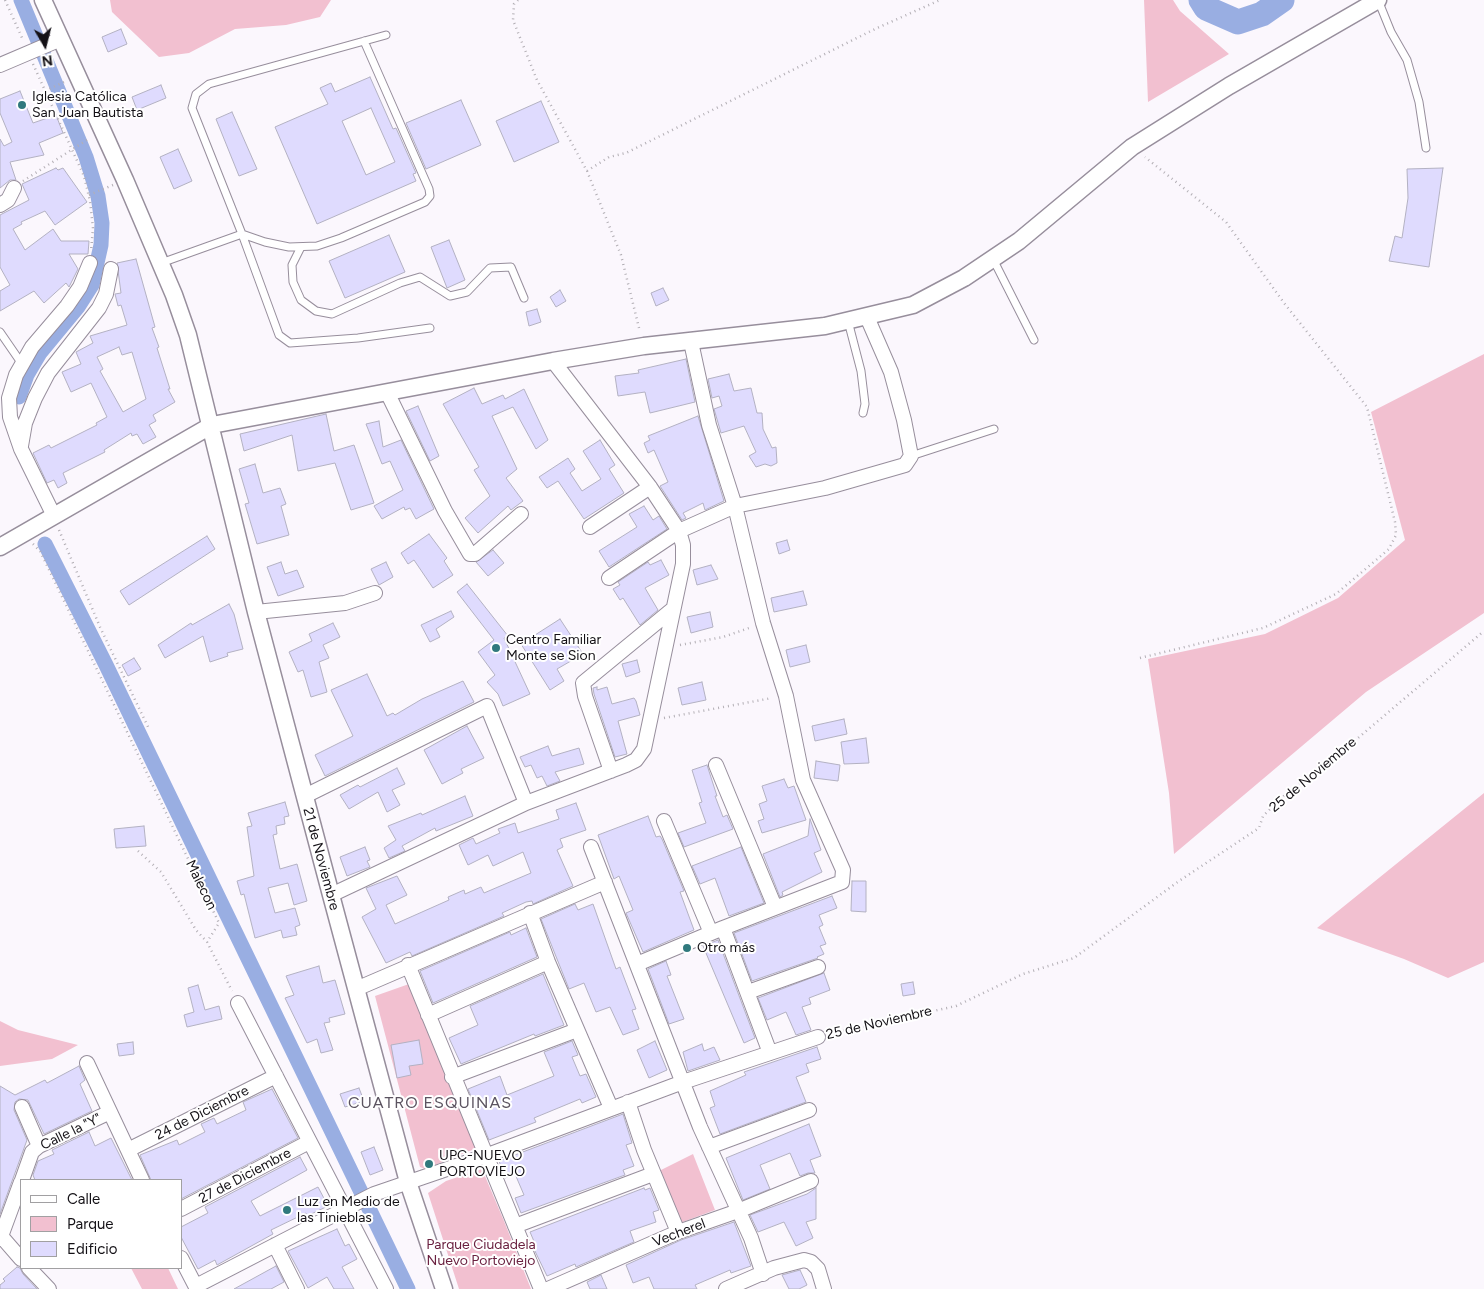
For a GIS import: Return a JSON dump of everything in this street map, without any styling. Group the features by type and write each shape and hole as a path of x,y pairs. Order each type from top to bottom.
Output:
{"street":[{"name":"21 de Noviembre","path":"43,0 58,41 161,263 188,335 212,425 256,612 356,989 408,1182 444,1289"},
{"path":"1334,25 1365,0"},
{"path":"0,547 212,425 553,360 644,346 691,342 848,321 913,305 964,278 1019,241 1132,147 1229,86 1378,0"},
{"path":"0,65 58,41"},
{"path":"0,205 8,200 14,188"},
{"path":"54,516 20,449 10,417 9,398 16,375 32,347 67,306 80,287 90,263"},
{"path":"20,449 24,423 35,398 48,373 99,308 106,294 111,269"},
{"path":"609,578 679,531 735,506 834,486 905,465 911,456 891,372 867,317"},
{"path":"638,964 717,930 842,882 842,870 803,780 786,696 763,623 735,506 709,425 691,342"},
{"path":"331,895 526,803 636,760 644,749 663,648 682,564 683,544 679,531 650,487 553,360"},
{"path":"387,392 445,511 470,554 475,554 521,514"},
{"path":"590,527 650,487"},
{"path":"256,612 345,603 375,593"},
{"path":"611,771 585,696 583,683 673,609"},
{"path":"305,796 487,706 526,803"},
{"path":"716,765 775,907"},
{"path":"664,821 748,992 770,1053"},
{"path":"591,847 709,1147 751,1238 763,1274"},
{"path":"356,989 408,965 605,882"},
{"path":"530,913 548,962 611,1108"},
{"path":"428,1015 548,962"},
{"path":"408,965 452,1077 541,1289"},
{"path":"748,992 818,967"},
{"path":"238,1003 309,1142 349,1207 386,1289"},
{"path":"452,1077 577,1030"},
{"name":"25 de Noviembre","path":"196,1288 374,1194 485,1156 683,1082 818,1037"},
{"path":"87,1063 142,1179"},
{"name":"24 de Diciembre","path":"128,1150 276,1076"},
{"path":"628,1102 653,1174 678,1232"},
{"path":"22,1107 39,1146"},
{"path":"709,1147 809,1110"},
{"name":"Calle la \"Y\"","path":"23,1179 32,1152 39,1146 110,1112"},
{"name":"27 de Diciembre","path":"182,1208 309,1142"},
{"path":"515,1226 653,1174"},
{"name":"Vecherel","path":"548,1289 678,1232 738,1211 811,1181"},
{"name":"Calle la \"Y\"","path":"0,1238 17,1207 20,1191"},
{"path":"0,1238 20,1258"},
{"path":"275,1245 297,1289"},
{"path":"182,1260 196,1288"},
{"path":"726,1289 774,1268 804,1260 811,1262 818,1269 824,1289"},
{"path":"30,1269 49,1289"}],"lane":[{"path":"1378,0 1391,32 1407,60 1419,102 1426,148"},
{"path":"386,35 209,84 196,94 192,108 242,234 279,335 290,343 358,338 430,328"},
{"path":"161,263 242,234 265,242 302,247 316,246 341,238 426,202 430,196 429,189 364,41"},
{"path":"302,247 292,265 293,282 300,300 316,311 332,314 400,283 420,277 450,296 467,292 490,268 511,267 524,298"},
{"path":"993,259 1034,340"},
{"path":"848,321 861,371 865,404 863,413"},
{"path":"0,332 22,364"},
{"path":"911,456 994,429"}],"path":[{"path":"5,0 31,51 45,91 73,150 89,195 93,228 90,263"},
{"path":"518,0 514,4 513,20 537,80 587,171 621,255 644,346"},
{"path":"587,171 609,157 626,153 874,29 940,0"},
{"path":"45,91 66,81"},
{"path":"14,188 26,178 95,135"},
{"path":"1132,147 1226,222 1284,303 1367,407 1396,522 1396,535 1389,548 1336,594 1263,628 1140,658"},
{"path":"89,195 114,185"},
{"path":"54,516 100,627 149,729"},
{"name":"Malecon","path":"23,534 40,551 219,923 207,942"},
{"path":"663,648 723,637 763,623"},
{"name":"25 de Noviembre","path":"818,1037 956,1006 1023,974 1074,958 1179,881 1259,828 1263,816 1289,791 1345,749 1484,631"},
{"path":"650,721 786,696"},
{"path":"138,851 161,872 196,930 207,942 238,1003"}],"green space":[{"path":"110,0 331,0 320,17 286,25 235,29 189,53 159,57 112,12"},
{"path":"1144,0 1173,0 1180,11 1229,54 1148,102"},
{"path":"1484,354 1484,613 1366,692 1174,854 1169,793 1148,659 1265,634 1338,598 1405,540 1371,412"},
{"path":"1484,793 1484,962 1448,978 1404,959 1317,928"},
{"path":"409,984 482,1146 425,1169 420,1167 375,996"},
{"path":"0,1021 18,1030 78,1045 52,1059 0,1066"},
{"path":"693,1154 715,1210 680,1223 655,1173"},
{"name":"Parque Ciudadela Nuevo Portoviejo","path":"482,1169 531,1289 459,1289 428,1193 446,1181"},
{"path":"132,1269 168,1269 178,1289 142,1289"}],"building":[{"path":"121,29 127,44 108,52 102,37"},
{"path":"370,77 393,129 396,128 416,173 413,174 416,181 317,224 275,127 328,104 320,88 331,83 335,92","holes":["371,108 395,162 366,175 342,121"]},
{"path":"161,85 166,98 137,110 132,97"},
{"path":"20,91 33,123 56,115 63,133 39,143 44,155 10,162 16,180 10,180 0,188 0,139 4,146 12,142 0,113 0,99"},
{"path":"461,100 481,145 426,169 406,123"},
{"path":"541,101 559,142 514,162 496,121"},
{"path":"232,112 257,169 239,176 216,119"},
{"path":"178,149 192,181 174,189 160,157"},
{"path":"56,168 58,170 63,168 87,202 55,225 45,211 21,222 22,224 13,229 25,250 53,229 61,241 89,241 88,254 69,254 78,269 69,287 66,283 44,303 34,291 0,311 0,291 10,285 0,267 0,215 29,200 22,184"},
{"path":"1443,168 1429,267 1389,261 1395,236 1402,238 1408,198 1407,169"},
{"path":"389,235 405,272 345,298 329,261"},
{"path":"449,240 465,280 447,288 431,247"},
{"path":"136,259 155,327 152,328 170,389 168,389 175,402 153,415 156,421 149,425 156,437 143,444 137,434 132,436 131,433 104,450 105,452 63,473 67,483 58,488 54,480 47,483 33,453 49,445 51,448 97,425 96,423 107,417 91,383 71,392 62,372 81,364 76,352 93,343 90,336 127,325 121,305 118,306 115,294 121,293 117,263","holes":["119,347 122,355 132,352 146,399 123,412 100,371 103,369 97,357"]},
{"path":"663,288 669,300 656,306 651,293"},
{"path":"560,290 566,301 556,307 550,297"},
{"path":"537,309 541,322 529,326 526,312"},
{"path":"686,359 695,402 650,413 645,392 618,396 615,376 639,373 638,370"},
{"path":"729,374 734,391 751,388 757,413 762,413 763,429 772,448 776,447 777,463 771,466 765,464 756,467 749,456 756,452 744,426 721,433 714,409 722,406 719,396 712,398 708,379"},
{"path":"474,388 482,404 503,395 505,399 524,389 548,440 536,449 513,407 492,416 517,469 506,478 523,501 511,510 508,506 478,533 465,518 490,496 474,470 479,467 443,404"},
{"path":"418,406 439,456 430,461 406,411"},
{"path":"326,414 334,451 354,445 374,503 351,510 335,463 298,471 292,435 244,451 240,434"},
{"path":"698,416 724,501 705,510 703,503 683,513 686,518 682,520 660,486 668,482 654,450 648,453 644,443 650,440 648,436"},
{"path":"379,421 383,447 401,440 434,509 416,519 410,508 405,510 404,507 382,519 374,506 403,490 390,461 382,464 366,424"},
{"path":"600,440 615,465 609,469 624,493 584,519 558,481 547,488 539,477 568,458 575,469 570,473 582,491 601,479 583,451"},
{"path":"255,464 263,493 280,488 286,504 281,506 289,535 257,544 245,504 249,503 239,469"},
{"path":"644,506 653,520 659,516 667,529 609,567 599,551 637,527 629,514"},
{"path":"429,534 447,558 444,561 453,575 433,588 414,560 408,564 401,553"},
{"path":"207,536 215,549 129,605 120,591"},
{"path":"787,540 790,550 779,554 776,543"},
{"path":"493,550 504,563 488,576 476,562"},
{"path":"661,560 669,575 645,588 658,610 640,625 623,598 620,600 613,589 620,585 618,582 648,562 650,565"},
{"path":"281,562 285,574 297,570 304,587 278,596 267,567"},
{"path":"386,562 393,577 379,585 371,569"},
{"path":"711,565 718,579 697,585 693,570"},
{"path":"467,584 508,636 504,638 530,694 503,706 498,694 487,682 495,675 478,652 494,640 457,592"},
{"path":"803,591 807,605 774,612 771,598"},
{"path":"229,604 234,614 243,649 227,653 228,656 210,662 203,636 165,658 158,645 191,623 192,625"},
{"path":"451,611 454,617 436,629 440,637 430,642 421,625"},
{"path":"710,612 713,627 691,633 687,617"},
{"path":"560,619 583,654 557,669 564,681 550,690 521,644"},
{"path":"333,623 340,637 323,645 329,658 319,662 327,692 311,697 303,670 298,672 289,652 312,641 309,634"},
{"path":"806,645 810,662 790,667 786,650"},
{"path":"134,658 141,669 128,676 122,665"},
{"path":"637,660 640,672 626,677 622,664"},
{"path":"367,674 387,716 393,713 395,715 422,699 463,681 474,702 325,776 315,755 353,736 331,690"},
{"path":"702,682 706,700 682,705 678,688"},
{"path":"597,687 597,690 607,687 612,704 634,698 636,701 640,715 618,721 627,754 615,757 594,694 593,688"},
{"path":"844,719 847,734 815,741 812,726"},
{"path":"467,726 484,758 461,769 463,773 442,784 424,750"},
{"path":"866,738 869,763 844,764 841,742"},
{"path":"548,746 552,756 579,748 584,764 555,772 560,781 547,786 542,776 537,778 531,765 525,767 520,757"},
{"path":"816,761 840,765 838,781 814,778"},
{"path":"707,765 723,817 727,815 733,829 684,847 678,833 706,823 699,803 702,802 692,770"},
{"path":"397,768 405,784 392,790 400,805 387,812 378,792 349,809 340,795"},
{"path":"784,779 788,788 794,786 806,820 762,833 758,821 764,819 759,804 767,801 762,786"},
{"path":"465,796 473,816 436,831 435,828 402,846 405,851 389,858 384,848 396,840 388,826 421,813 422,815"},
{"path":"285,802 289,816 284,817 285,824 276,826 277,834 273,835 280,869 297,864 307,901 294,905 288,883 268,888 275,913 295,908 300,925 295,927 297,935 283,938 281,930 255,938 244,894 241,895 237,881 254,876 247,827 252,826 248,813"},
{"path":"576,803 586,830 560,839 563,847 557,850 573,886 533,904 532,901 526,902 502,913 504,916 412,956 410,952 386,963 362,917 376,909 366,888 397,876 407,895 386,905 395,924 449,900 448,897 464,890 465,894 481,887 484,893 531,873 523,852 493,866 488,855 468,865 459,845 473,838 476,844 500,833 498,829 515,823 518,833 559,819 556,810"},
{"path":"648,816 656,837 660,836 662,839 684,891 680,892 694,930 643,952 626,913 633,910 619,876 614,879 598,835"},
{"path":"810,819 821,850 814,853 822,872 782,892 783,895 780,897 763,854 808,836"},
{"path":"144,826 146,846 116,848 114,829"},
{"path":"365,847 370,860 367,861 370,867 347,876 340,857"},
{"path":"741,847 764,903 729,916 715,878 700,884 692,866"},
{"path":"852,881 866,881 866,912 851,911"},
{"path":"832,896 837,908 819,915 823,925 819,927 826,944 820,946 824,954 818,958 752,981 734,933"},
{"path":"575,904 578,910 593,904 616,969 620,967 636,1009 632,1010 639,1029 623,1035 610,1007 596,1012 584,983 569,989 541,919"},
{"path":"526,928 537,957 433,1003 420,971 510,932 511,935"},
{"path":"718,940 755,1038 744,1043 703,946"},
{"path":"666,961 671,975 667,976 684,1019 669,1024 648,969"},
{"path":"319,966 323,983 335,980 345,1014 329,1018 330,1022 324,1023 333,1050 321,1053 317,1039 307,1043 285,998 294,995 286,976"},
{"path":"824,973 830,990 809,998 811,1004 802,1007 811,1030 796,1035 786,1012 767,1020 758,998"},
{"path":"543,974 564,1025 535,1036 534,1034 461,1064 449,1038 478,1025 470,1006"},
{"path":"913,982 915,994 903,996 901,984"},
{"path":"198,985 205,1010 219,1006 222,1019 187,1027 184,1015 194,1012 188,988"},
{"path":"419,1040 423,1064 409,1066 411,1075 397,1078 391,1045"},
{"path":"572,1041 578,1055 572,1057 580,1076 586,1074 596,1097 582,1103 580,1099 534,1118 536,1122 489,1140 468,1089 500,1076 507,1095 554,1076 544,1052"},
{"path":"655,1041 667,1070 649,1078 637,1050"},
{"path":"133,1042 134,1054 119,1056 117,1044"},
{"path":"702,1044 704,1051 714,1047 720,1060 688,1071 683,1052"},
{"path":"817,1047 821,1059 806,1064 809,1072 796,1077 806,1102 720,1134 710,1108 715,1106 710,1091 746,1075 744,1072"},
{"path":"79,1066 85,1080 80,1084 92,1111 44,1134 28,1100 19,1099 15,1102 14,1110 27,1140 0,1214 0,1086 15,1095 45,1080 47,1083"},
{"path":"359,1088 364,1101 345,1107 340,1094"},
{"path":"272,1089 298,1138 182,1198 182,1179 151,1179 140,1155 177,1140 179,1145 205,1132 201,1124 214,1118 217,1124 246,1110 243,1102"},
{"path":"623,1114 632,1143 626,1145 634,1166 623,1170 625,1175 521,1213 515,1198 524,1195 515,1174 505,1178 499,1161"},
{"path":"809,1124 821,1156 810,1160 815,1173 800,1176 790,1153 760,1165 770,1189 743,1200 726,1158"},
{"path":"89,1132 95,1146 111,1138 132,1179 35,1179 33,1175 38,1161 54,1154 52,1150"},
{"path":"374,1147 383,1170 370,1175 361,1152"},
{"path":"300,1157 307,1170 251,1201 260,1216 318,1187 328,1206 307,1216 306,1213 271,1230 273,1234 217,1265 215,1260 198,1269 182,1239 182,1226 208,1213 205,1207"},
{"path":"644,1188 645,1190 650,1188 659,1210 653,1212 656,1222 630,1231 634,1242 576,1267 575,1264 547,1276 533,1247 536,1246 530,1232"},
{"path":"816,1188 816,1219 806,1222 813,1238 796,1246 784,1222 758,1232 750,1215 807,1194"},
{"path":"734,1222 751,1266 731,1273 730,1270 695,1285 697,1289 654,1289 649,1277 633,1283 626,1265 681,1240"},
{"path":"337,1229 345,1246 349,1244 357,1259 342,1267 354,1289 334,1289 327,1277 308,1288 288,1251"},
{"path":"276,1266 284,1282 271,1289 234,1289"},
{"path":"17,1267 20,1268 37,1289 0,1289 0,1285 5,1281 3,1279"},
{"path":"800,1270 807,1285 799,1289 789,1289 782,1275"},
{"path":"601,1275 607,1289 590,1289 587,1282"}],"waterway":[{"path":"19,397 27,375 40,353 78,307 92,285 101,245 102,223 98,196 86,157 21,0"},
{"path":"1201,0 1206,8 1238,22 1262,14 1282,0"},
{"path":"45,544 106,665 408,1289"}],"place":[{"name":"Iglesia Católica San Juan Bautista","path":"22,105"},
{"name":"Centro Familiar Monte se Sion","path":"496,648"},
{"name":"Otro más","path":"687,948"},
{"name":"UPC-NUEVO PORTOVIEJO","path":"429,1164"},
{"name":"Luz en Medio de las Tinieblas","path":"287,1210"}],"district":[{"name":"CUATRO ESQUINAS","path":"430,1103"}]}
